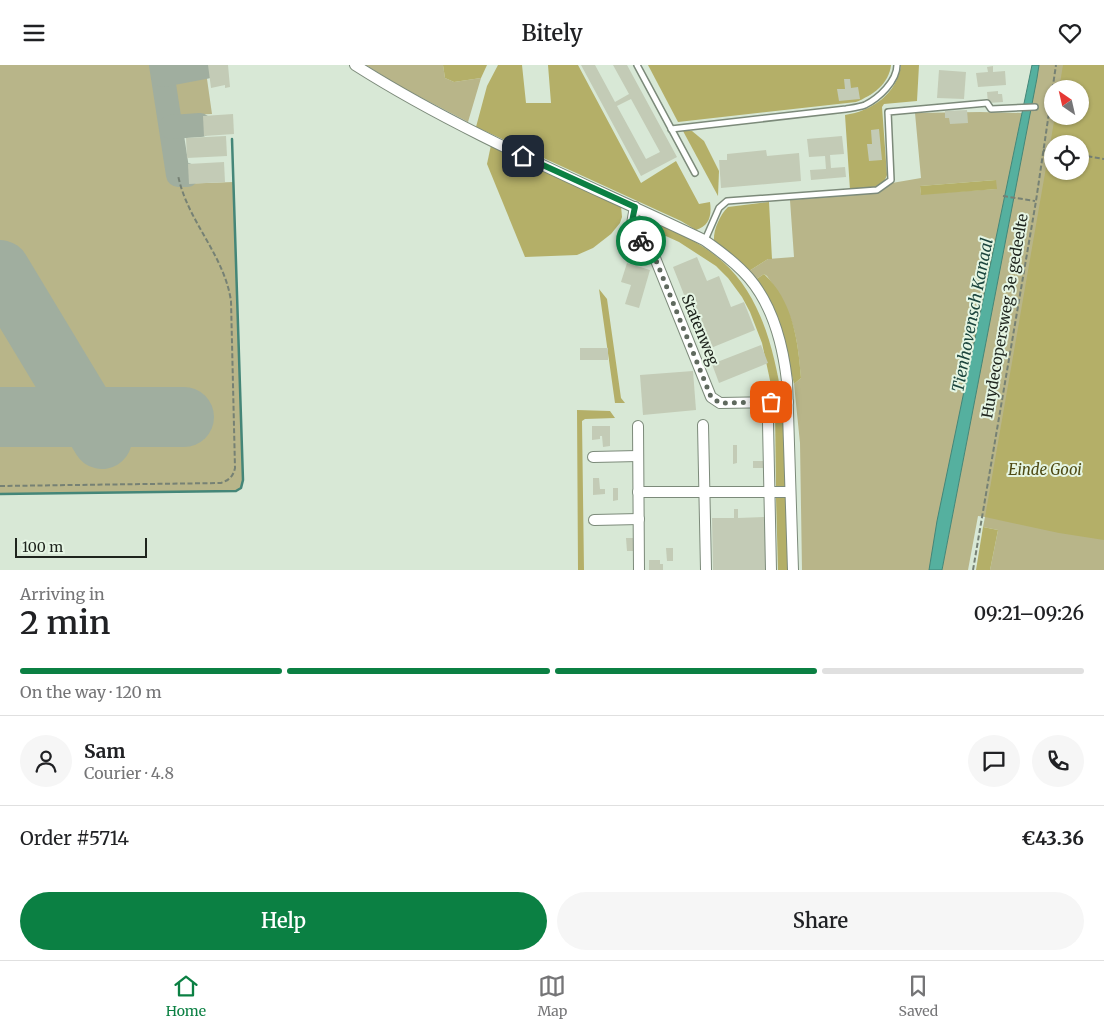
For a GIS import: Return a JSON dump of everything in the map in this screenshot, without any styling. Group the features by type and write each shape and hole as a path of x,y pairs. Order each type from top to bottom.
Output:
{"street":[{"path":"355,65 506,148 704,240 724,254 749,277 760,294 776,329 785,359 793,570"},
{"name":"Statenweg","path":"635,207 631,229 634,236 651,248 711,397 720,403 788,402"},
{"path":"768,423 771,570"},
{"path":"703,425 706,570"},
{"path":"638,426 639,570"},
{"path":"593,457 638,456"},
{"path":"638,492 790,492"},
{"path":"594,520 639,519"}],"lane":[{"path":"637,65 695,173"},
{"path":"671,129 846,109 865,105 886,89 897,70 897,65"},
{"path":"704,240 719,208 727,201 878,190 890,180 888,112 987,103 991,109 1035,107"}],"path":[{"name":"Huydecopersweg 3e gedeelte","path":"973,570 1036,201 1056,65"},
{"path":"1089,156 1104,159"},
{"path":"0,486 221,483 233,475 235,468 229,287 216,254 184,199 178,175"},
{"path":"1003,196 1036,201"}],"green space":[{"path":"0,65 205,65 212,114 165,116 176,184 234,182 243,480 241,488 236,491 0,494"},
{"path":"366,65 443,65 445,78 454,82 481,78 468,122 399,86"},
{"path":"443,65 487,65 481,78 454,82 445,78"},
{"path":"498,65 522,65 526,103 551,103 548,65 578,65 641,183 676,161 699,204 710,202 710,216 707,223 696,230 681,221 476,127 487,86"},
{"path":"648,65 891,65 890,72 884,83 868,96 856,102 678,122"},
{"path":"901,65 919,65 917,101 884,104 882,107 887,175 885,180 877,187 850,190 845,115 865,110 889,93 899,75"},
{"name":"Einde Gooi","path":"1039,65 1104,65 1104,570 990,570 998,530 983,527 985,517 978,516 968,570 942,570"},
{"name":"Einde Gooi","path":"1063,65 1104,65 1104,540 1059,533 985,517 1044,179 1089,180 1089,135 1052,135 1053,125 1089,125 1089,80 1060,80"},
{"path":"915,113 1022,113 929,570 802,570 800,443 794,384 801,378 796,336 789,313 767,276 764,274 755,280 749,271 768,259 794,257 790,200 879,193 892,183 921,178","holes":["996,180 996,189 921,194 920,186"]},
{"path":"683,131 692,131 704,141 719,171 718,196"},
{"path":"491,145 621,206 622,217 620,223 611,234 593,248 577,255 525,257 487,164"},
{"path":"996,180 997,189 921,195 920,186"},
{"path":"769,202 772,259 768,259 749,271 738,259 714,242 716,228 719,219 728,207"},
{"path":"652,220 689,238 706,249 722,261 747,290 764,324 775,362 782,399 774,399 762,343 742,297 716,266 679,242 657,232"},
{"path":"764,274 782,296 796,336 801,378 794,384 785,347 755,280"},
{"path":"599,289 607,299 621,398 625,403 615,403"},
{"path":"783,408 787,489 776,490 775,409"},
{"path":"577,410 610,411 615,418 585,419 582,421 584,570 578,570"},
{"path":"776,498 787,498 789,570 778,570"},
{"path":"983,527 998,530 990,570 976,570"}],"water":[{"path":"1032,65 1039,65 1037,78 942,570 929,570 937,521"}],"building":[{"path":"208,65 228,65 230,87 225,88 225,85 211,88"},
{"path":"581,65 595,65 615,102 629,94 613,65 627,65 677,157 641,176","holes":["631,99 660,152 646,159 617,106"]},
{"path":"993,66 993,72 1005,71 1006,85 978,87 976,73 988,72 987,67"},
{"path":"939,70 966,72 964,99 937,98"},
{"path":"844,79 850,79 851,88 858,87 860,99 839,101 837,89 845,89"},
{"path":"998,91 998,94 1002,94 1003,102 988,103 987,92"},
{"path":"967,110 968,123 950,124 949,118 945,118 945,111"},
{"path":"233,114 234,134 204,136 203,116"},
{"path":"879,129 882,160 869,161 867,144 872,144 871,130"},
{"path":"226,136 227,156 187,158 186,138"},
{"path":"842,136 844,154 830,155 831,168 845,167 846,177 811,180 810,170 826,169 825,156 809,157 807,139"},
{"path":"766,150 767,156 799,153 801,181 721,188 719,160 727,160 727,154"},
{"path":"224,162 225,182 189,184 188,164"},
{"path":"697,257 707,281 719,276 731,307 744,302 755,330 706,350 673,267"},
{"path":"627,263 650,270 639,308 625,304 631,285 621,282"},
{"path":"761,345 768,363 719,383 712,364"},
{"path":"580,348 608,348 608,360 580,360"},
{"path":"693,371 696,410 643,415 640,375"},
{"path":"592,426 610,426 610,446 603,447 602,436 600,436 600,439 592,440"},
{"path":"733,445 737,445 737,463 733,464"},
{"path":"753,461 763,461 763,468 753,468"},
{"path":"593,478 599,478 600,489 605,489 605,494 593,495"},
{"path":"613,488 618,488 618,500 613,501"},
{"path":"734,509 738,509 738,518 765,517 765,570 713,570 712,518 734,518"},
{"path":"626,538 633,538 633,551 627,551"},
{"path":"666,548 673,548 673,561 667,561"},
{"path":"649,560 660,560 660,564 663,564 663,570 649,570"}],"waterway":[{"path":"0,494 236,491 241,488 243,480 232,139"}],"taxiway":[{"path":"161,65 178,175 187,175"},
{"path":"163,75 205,67"},
{"path":"171,127 200,125"}],"runway":[{"path":"0,270 102,439"},
{"path":"0,417 184,417"}],"way so far":[{"path":"641,241 651,248 711,397 720,403 771,402"}],"route":[{"path":"523,156 635,207 631,229 634,236 641,241"}],"water label":[{"name":"Tienhovensch Kanaal","path":"972,315"}]}
